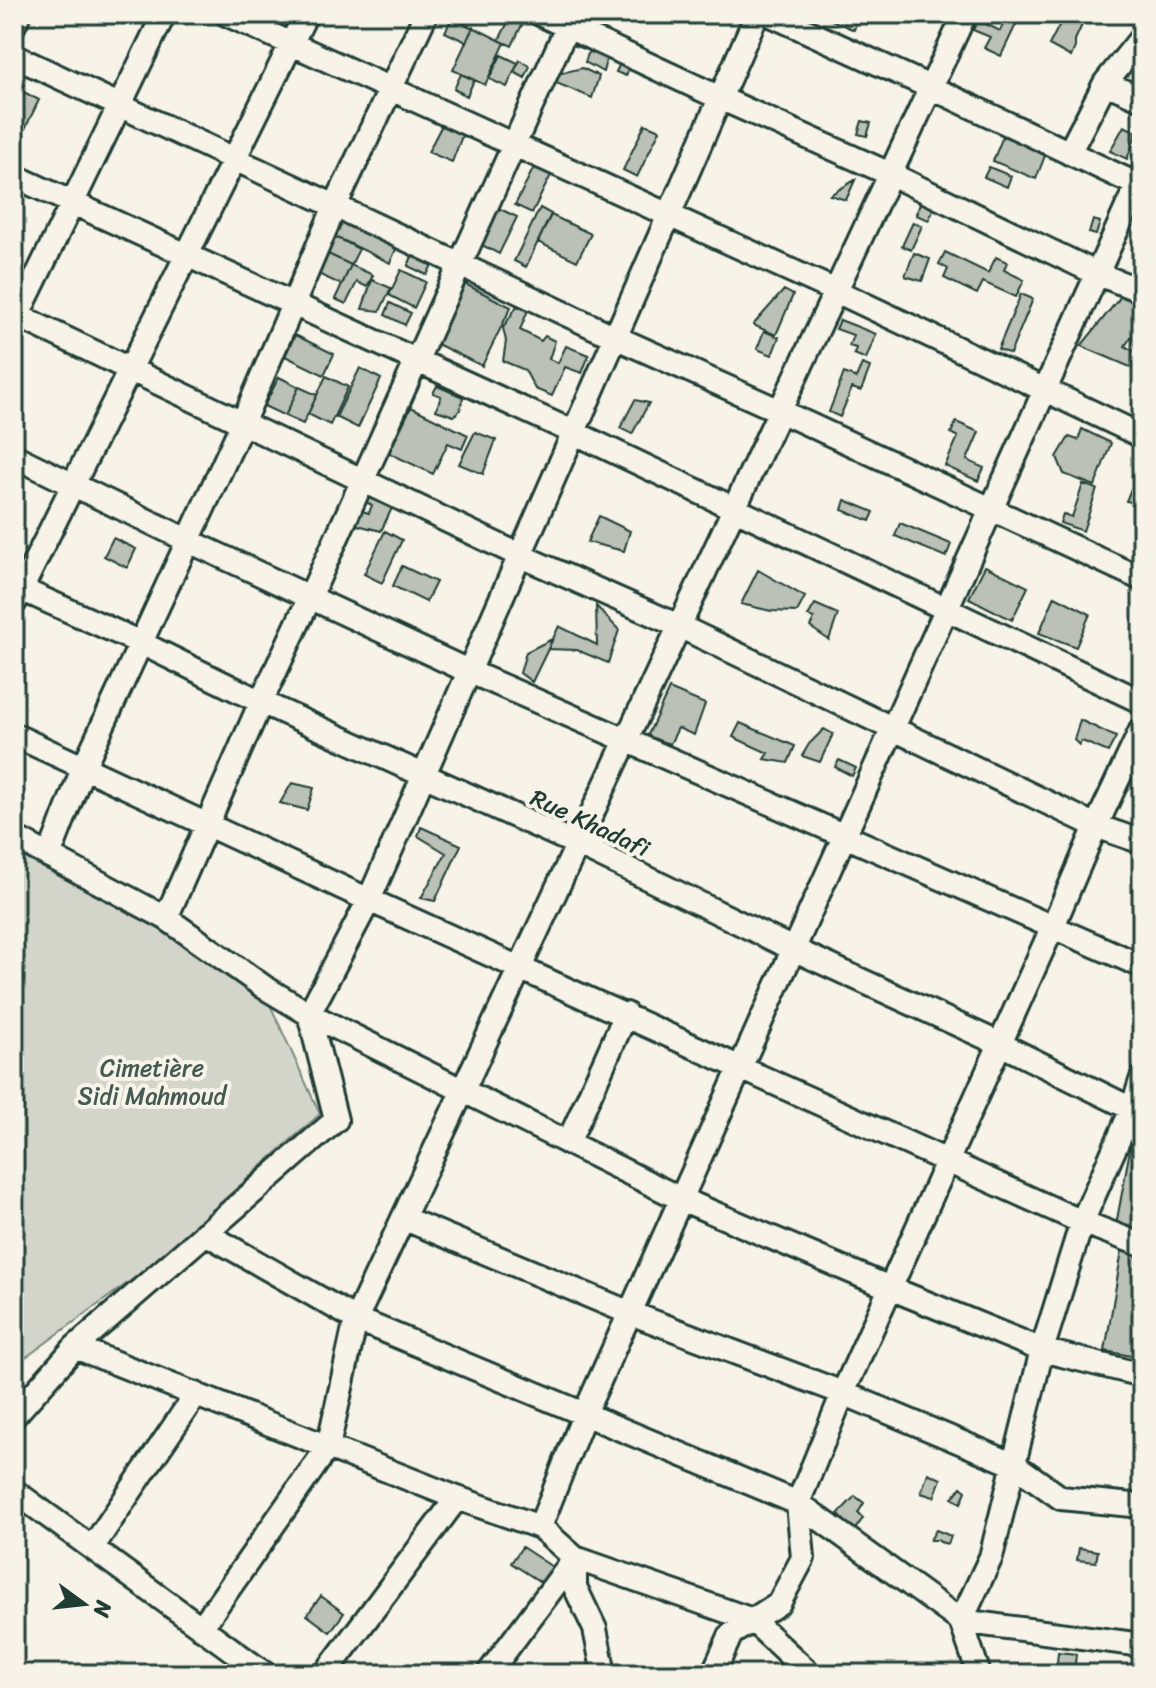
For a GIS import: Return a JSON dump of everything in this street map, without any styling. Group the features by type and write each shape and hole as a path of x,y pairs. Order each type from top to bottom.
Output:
{"street":[{"path":"14,25 19,14"},
{"path":"164,14 15,318 519,555 679,626 1096,826 1142,842"},
{"path":"226,14 669,214 1142,436"},
{"path":"16,593 306,14"},
{"path":"49,856 84,766 242,424 335,206 426,14"},
{"path":"540,14 570,20 720,98 890,174 1098,274 1142,291"},
{"path":"14,1416 75,1347 336,1120 309,1014 369,900 757,14"},
{"path":"540,1527 584,1415 1141,182 1069,153 769,14"},
{"path":"201,1628 328,1447 356,1319 965,14"},
{"path":"166,918 570,20"},
{"path":"1069,153 1105,83 1142,37"},
{"path":"14,56 1142,579"},
{"path":"1105,83 1142,99"},
{"path":"14,176 573,432 1142,702"},
{"path":"14,456 468,671 1142,966"},
{"name":"Rue Khadafi","path":"16,593 141,643 261,702 577,844 1137,1110"},
{"path":"713,1674 731,1634 779,1603 803,1558 798,1503 843,1393 1142,728"},
{"path":"14,735 369,900 1082,1222 1142,1245"},
{"path":"14,837 166,918 264,987 309,1014 681,1199 1042,1350 1142,1375"},
{"path":"568,1143 626,1014"},
{"path":"979,1674 961,1621 991,1557 1042,1350 1082,1222 1137,1110 1142,1078"},
{"path":"403,1218 630,1313 843,1393 1015,1465 1061,1498 1142,1506"},
{"path":"205,1233 356,1319 798,1503 961,1621 1142,1645"},
{"path":"75,1347 457,1498 540,1527 575,1558 752,1620 810,1674"},
{"path":"92,1548 196,1394"},
{"path":"14,1491 265,1674"},
{"path":"325,1674 457,1498"},
{"path":"488,1674 575,1558"},
{"path":"575,1558 575,1587 595,1629 604,1674"}],"green space":[{"name":"Cimetière Sidi Mahmoud","path":"14,852 212,957 267,998 320,1114 144,1271 14,1366"}],"building":[{"path":"512,14 527,14 512,46 499,40"},
{"path":"818,14 859,14 854,30"},
{"path":"1008,14 1020,16 1001,56 984,48 990,37 973,30 978,20 1000,31"},
{"path":"1065,14 1087,14 1071,57 1049,45"},
{"path":"452,18 473,28 466,42 445,32"},
{"path":"473,27 505,43 485,85 453,70"},
{"path":"575,38 608,52 603,72 585,62 589,51 570,44"},
{"path":"501,55 518,63 507,87 489,79"},
{"path":"622,59 631,62 626,76 616,72"},
{"path":"520,60 530,66 525,78 514,72"},
{"path":"582,68 599,76 592,98 554,82 557,74"},
{"path":"461,74 474,80 467,96 454,89"},
{"path":"20,90 39,100 24,131 14,126 14,102"},
{"path":"445,119 464,131 452,162 428,152"},
{"path":"862,121 871,123 867,136 858,134"},
{"path":"645,124 660,130 637,177 623,170"},
{"path":"1124,126 1137,132 1127,159 1110,151"},
{"path":"1003,136 1046,153 1036,179 993,161"},
{"path":"535,165 552,173 532,213 515,205"},
{"path":"989,167 1011,176 1007,187 984,177"},
{"path":"855,180 846,200 830,195"},
{"path":"923,195 936,200 929,220 916,215"},
{"path":"498,208 517,217 499,254 480,244"},
{"path":"540,208 551,214 526,267 514,261"},
{"path":"551,215 591,234 577,261 538,242"},
{"path":"341,220 397,247 390,263 334,236"},
{"path":"1093,220 1100,222 1096,235 1089,233"},
{"path":"913,222 922,226 911,250 902,246"},
{"path":"334,236 359,249 351,265 326,253"},
{"path":"415,249 435,259 427,275 408,266"},
{"path":"945,252 988,273 996,257 1007,262 1004,270 1024,280 1016,297 983,282 977,294 944,278 948,269 939,264"},
{"path":"326,253 351,265 342,285 316,273"},
{"path":"914,253 930,259 922,281 905,276"},
{"path":"351,265 373,275 367,287 357,282 346,304 335,299"},
{"path":"401,270 426,282 414,308 389,295"},
{"path":"372,280 391,288 380,311 362,309"},
{"path":"465,284 511,307 482,366 437,344"},
{"path":"784,290 793,295 776,335 753,325"},
{"path":"1126,290 1142,295 1142,321 1125,346 1142,356 1142,372 1081,346"},
{"path":"1021,294 1033,299 1010,354 998,349"},
{"path":"390,303 411,313 405,325 385,315"},
{"path":"517,306 528,310 520,330 541,341 545,336 555,341 549,359 558,363 566,346 589,355 582,373 565,367 552,396 535,389 525,370 503,361 506,341 503,328"},
{"path":"840,320 876,334 866,359 854,354 856,348 849,346 853,335 836,329"},
{"path":"764,331 779,337 772,355 757,349"},
{"path":"295,335 334,354 324,375 285,356"},
{"path":"862,364 870,367 861,391 852,388 840,417 829,412 844,373 856,378"},
{"path":"360,368 381,379 358,428 336,417"},
{"path":"326,376 348,387 330,425 308,414"},
{"path":"279,377 299,387 285,416 264,406"},
{"path":"437,386 463,397 460,410 454,416 436,410 441,396 433,393"},
{"path":"299,387 317,395 303,424 285,416"},
{"path":"635,400 649,403 632,434 620,428"},
{"path":"411,407 468,435 462,449 448,443 433,474 389,453"},
{"path":"956,422 979,432 967,460 984,468 978,481 945,466 958,437 951,433"},
{"path":"1082,429 1111,443 1095,486 1064,474 1057,457 1069,437 1078,440"},
{"path":"475,432 496,440 483,474 459,464"},
{"path":"1083,484 1097,489 1083,531 1060,523 1063,514 1072,517"},
{"path":"1133,484 1142,486 1142,504 1126,501"},
{"path":"364,496 392,508 381,531 350,523 358,510 369,513 372,505 363,501"},
{"path":"845,500 874,512 870,521 842,510"},
{"path":"599,516 630,531 624,551 587,542"},
{"path":"900,523 951,544 946,557 895,536"},
{"path":"385,531 402,540 382,583 364,574"},
{"path":"113,538 136,549 127,568 104,556"},
{"path":"402,566 436,582 426,602 393,586"},
{"path":"985,566 1028,587 1012,620 969,598"},
{"path":"758,570 805,597 797,612 771,611 741,604"},
{"path":"1055,596 1090,614 1076,647 1039,633"},
{"path":"815,604 838,614 829,640 810,627 814,618 808,616"},
{"path":"596,606 619,630 608,663 577,650 548,649 559,626 597,645"},
{"path":"552,639 532,682 520,673 526,652"},
{"path":"669,689 705,704 694,735 678,728 670,744 647,737"},
{"path":"1080,720 1116,737 1108,752 1082,741 1079,745 1074,740"},
{"path":"740,723 795,746 788,763 764,759 768,753 733,737"},
{"path":"824,729 833,734 820,762 802,756 809,744"},
{"path":"839,760 856,768 852,776 835,767"},
{"path":"292,783 314,788 307,810 280,803"},
{"path":"421,827 461,845 435,901 421,898 446,853 418,836"},
{"path":"1134,1128 1142,1130 1142,1230 1116,1225"},
{"path":"1122,1250 1142,1253 1142,1358 1105,1351"},
{"path":"928,1473 941,1479 934,1497 921,1493"},
{"path":"961,1487 966,1491 961,1503 952,1498"},
{"path":"855,1496 864,1503 858,1513 863,1518 854,1531 838,1514"},
{"path":"936,1530 951,1536 948,1544 930,1540"},
{"path":"522,1547 560,1572 550,1588 511,1563"},
{"path":"1079,1548 1098,1551 1096,1562 1077,1560"},
{"path":"321,1596 344,1613 330,1632 307,1615"},
{"path":"1058,1652 1076,1654 1074,1674 1056,1674"}]}
